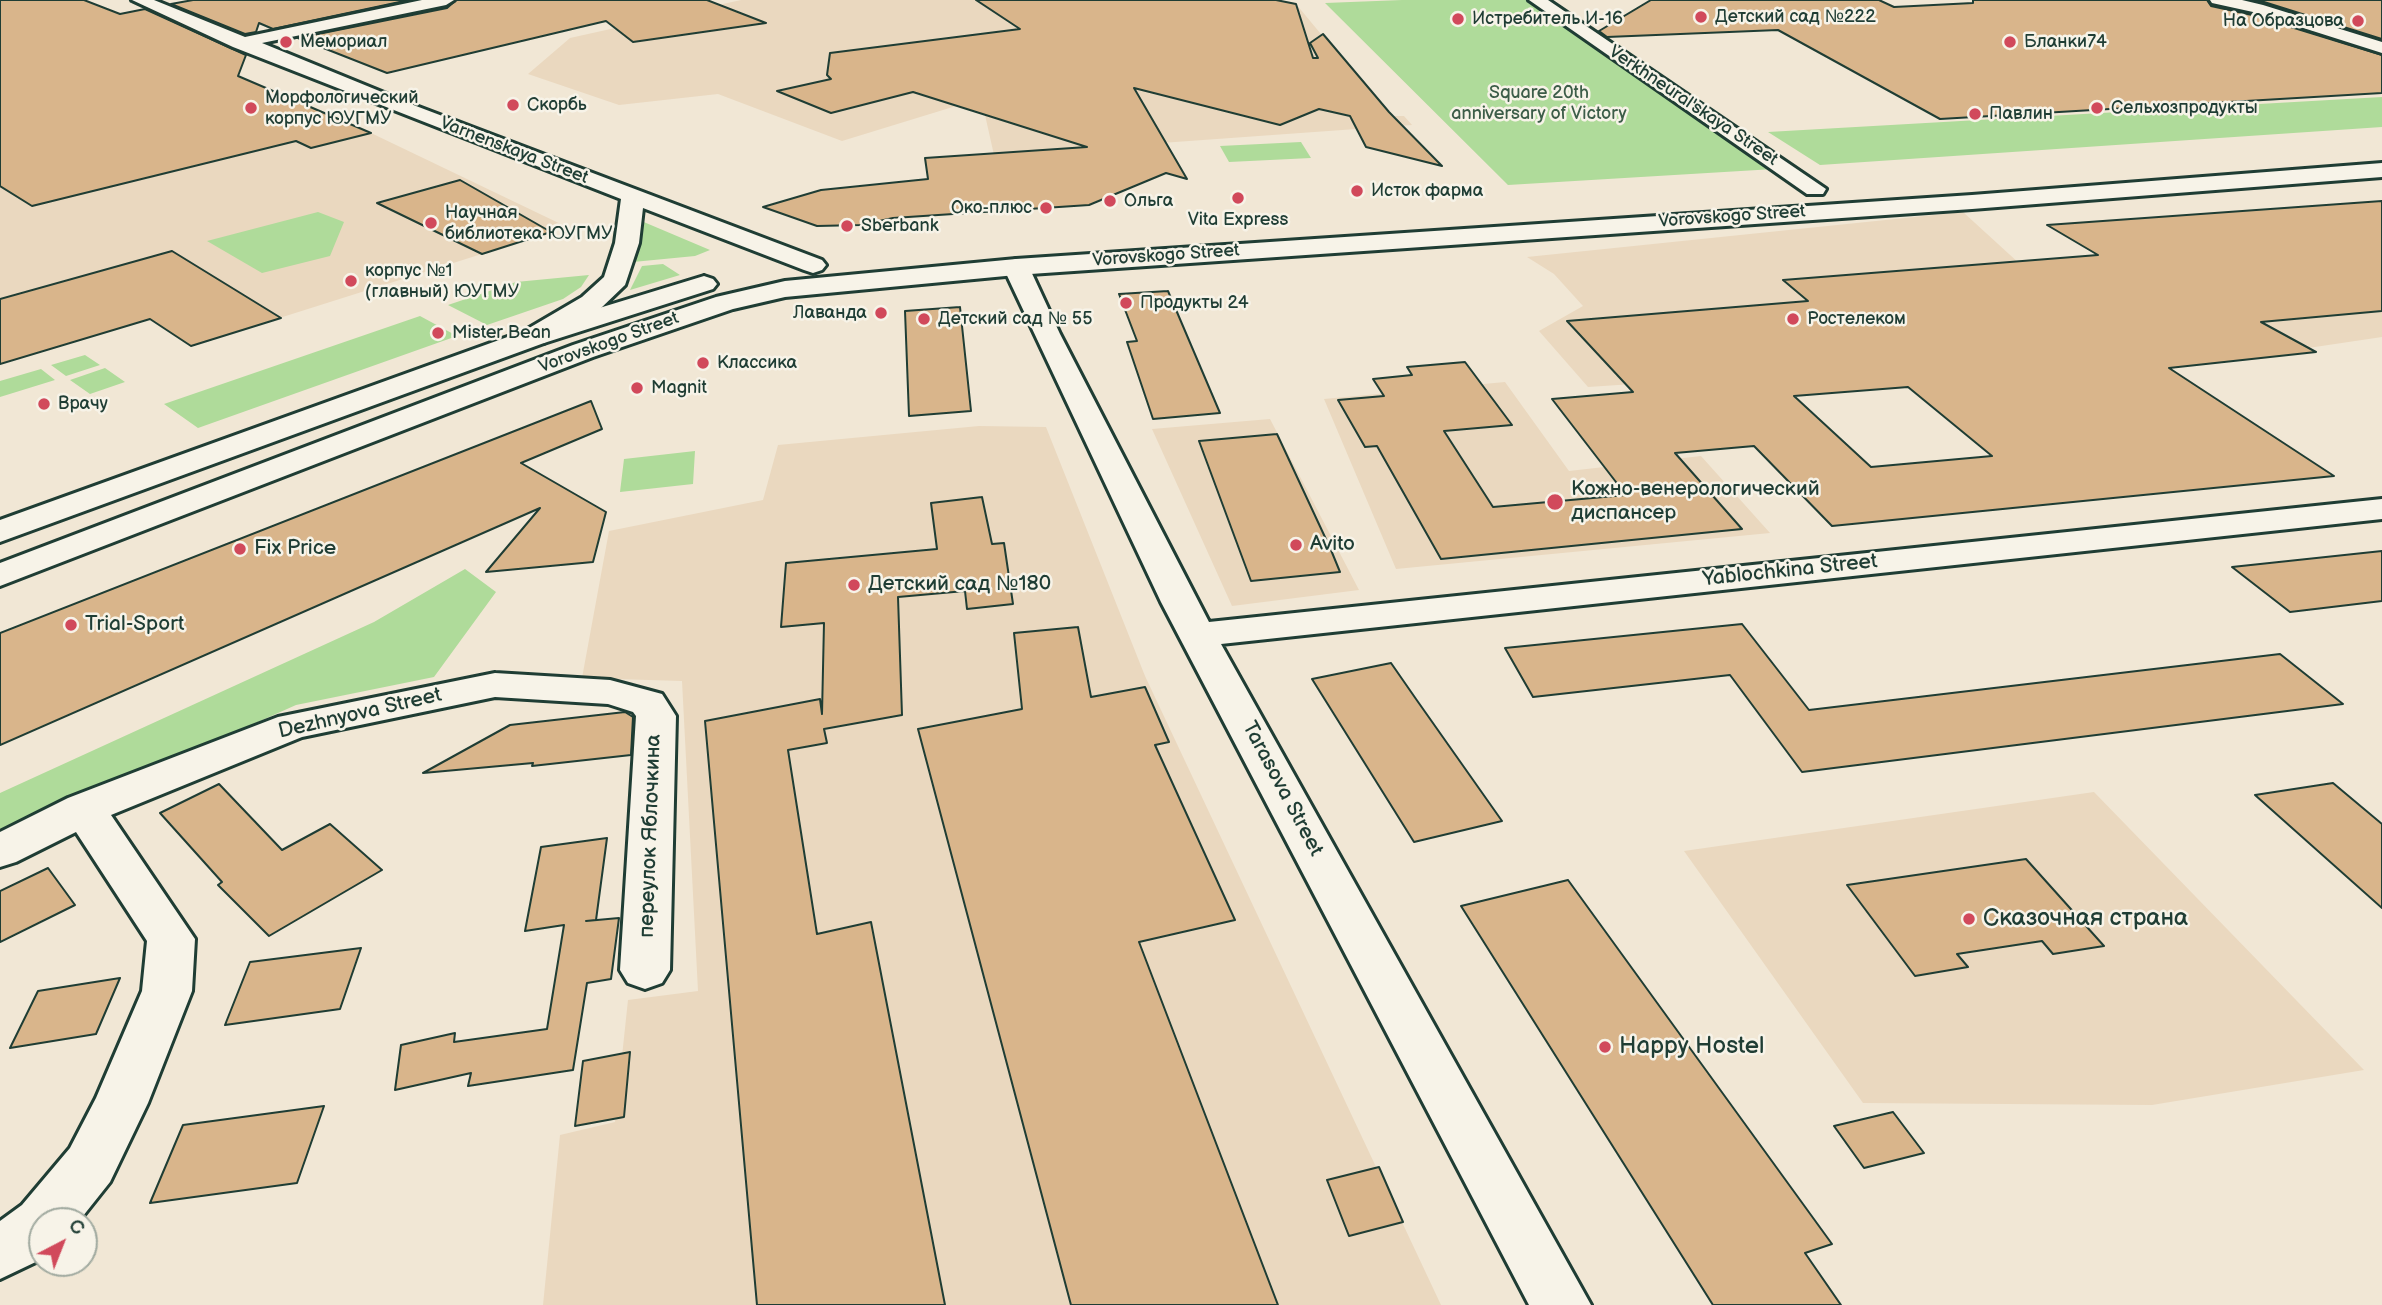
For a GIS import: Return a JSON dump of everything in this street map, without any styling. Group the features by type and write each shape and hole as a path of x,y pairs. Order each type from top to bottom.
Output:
{"street":[{"name":"Varnenskaya Street","path":"140,0 239,43 633,198 813,265"},
{"path":"239,43 446,0"},
{"name":"Verkhneural'skaya Street","path":"1537,0 1815,189"},
{"path":"2218,0 2257,8 2382,48"},
{"path":"2069,173 2382,152"},
{"name":"Vorovskogo Street","path":"0,575 583,351 725,303 785,289 1016,267 1972,202 2382,170"},
{"name":"Vorovskogo Street","path":"0,532 534,338 699,285 813,265 1493,217 1840,188"},
{"path":"534,338 591,303 616,280 626,243 633,198"},
{"name":"Tarasova Street","path":"1016,267 1052,347 1198,635 1561,1305"},
{"name":"Yablochkina Street","path":"1198,635 2382,509"},
{"name":"Dezhnyova Street","path":"0,852 84,809 292,726 495,685 610,692 648,703"},
{"name":"переулок Яблочкина","path":"645,970 656,716 648,703"},
{"path":"55,1207 90,1165 121,1103 167,991 171,939 84,809"},
{"path":"0,1252 28,1236"}],"shaded area":[{"path":"741,0 1277,0 1296,4 1389,116 1404,116 1412,125 994,155 985,115 956,106 842,141 718,94 619,105 528,74 570,38"},
{"path":"281,94 371,133 567,227 191,346 159,325 154,318 0,364 0,102 258,99"},
{"path":"1963,212 2078,317 2129,351 1588,387 1539,331 1583,306 1554,274 1527,257"},
{"path":"2382,284 2382,337 2194,365 2103,309"},
{"name":"Кожно-венерологический диспансер","path":"1505,382 1569,471 1701,456 1770,533 1396,569 1324,399"},
{"path":"1270,419 1359,590 1232,606 1152,429"},
{"path":"979,426 1046,427 1145,676 1441,1305 543,1305 560,1135 615,1122 628,1000 698,991 682,681 582,678 609,531 763,500 778,445"},
{"path":"2094,792 2364,1070 2152,1105 1863,1103 1684,851"}],"green space":[{"name":"Square 20th anniversary of Victory","path":"1531,0 1774,169 1508,185 1325,3"},
{"path":"2382,97 2382,127 1820,165 1768,132"},
{"path":"1301,142 1311,158 1229,162 1220,146"},
{"path":"318,212 344,222 330,256 262,273 207,241"},
{"path":"639,220 710,250 695,256 633,262"},
{"path":"663,264 680,275 630,290 642,266"},
{"path":"589,275 581,287 563,299 487,325 448,305 516,282"},
{"path":"420,316 457,336 198,428 164,404"},
{"path":"85,355 100,365 66,376 51,365"},
{"path":"105,368 125,382 90,394 70,380"},
{"path":"41,369 55,380 0,397 0,381"},
{"path":"695,451 693,484 620,492 624,459"},
{"path":"465,569 496,592 434,677 296,705 0,837 0,793 374,622"}],"building":[{"path":"0,0 84,0 120,14 145,9 246,55 238,76 371,133 311,148 296,141 32,206 0,186"},
{"path":"193,0 409,0 273,29 259,23 256,32 245,34 171,4"},
{"path":"456,0 707,0 766,23 633,42 606,21 387,73 298,38 447,8"},
{"path":"976,0 1276,0 1296,4 1313,58 1318,58 1310,43 1323,34 1389,112 1442,166 1366,147 1350,116 1319,109 1280,125 1134,88 1187,179 1166,173 1089,205 893,218 861,225 817,226 763,207 821,190 928,179 925,158 1087,147 913,92 831,113 777,91 831,79 827,75 830,53 1020,29"},
{"path":"1651,0 1879,0 1894,7 1973,3 1973,0 2207,0 2211,6 2252,15 2382,55 2382,93 1940,119 1778,30 1607,37 1599,31"},
{"path":"2253,0 2382,0 2382,39 2264,2"},
{"path":"460,180 551,232 482,254 377,203"},
{"path":"2382,201 2382,311 2261,322 2316,352 2169,368 2334,476 1832,526 1754,446 1675,453 1742,529 1441,559 1377,446 1365,447 1338,400 1384,396 1373,379 1412,375 1407,367 1465,362 1512,425 1444,431 1493,507 1626,495 1552,399 1633,392 1567,321 1808,301 1783,280 2098,255 2047,225","holes":["1908,387 1992,456 1871,467 1794,396"]},
{"path":"172,251 281,318 191,346 150,319 0,364 0,299"},
{"path":"1168,291 1220,413 1153,419 1127,342 1137,341 1119,294"},
{"path":"960,307 971,411 909,416 905,311"},
{"path":"591,401 602,429 521,463 606,512 593,562 486,572 540,508 0,745 0,633"},
{"path":"1277,434 1340,572 1251,581 1199,441"},
{"path":"982,497 992,544 1004,543 1013,604 967,609 965,591 898,597 902,715 824,729 827,743 788,750 817,934 871,922 945,1305 757,1305 705,721 820,699 822,714 824,623 781,627 786,563 937,549 931,503"},
{"path":"2382,551 2382,601 2290,612 2232,567"},
{"path":"1742,624 1809,710 2280,654 2343,704 1802,772 1730,675 1533,697 1505,648"},
{"path":"1078,627 1091,697 1145,687 1169,742 1155,745 1235,920 1139,942 1278,1305 1071,1305 918,729 1022,709 1014,633"},
{"path":"1391,663 1502,821 1414,842 1312,679"},
{"path":"625,712 633,717 631,755 532,766 533,763 423,773 510,725"},
{"path":"2333,783 2382,824 2382,908 2255,795"},
{"path":"219,784 282,850 330,824 382,870 269,936 218,885 222,882 160,813"},
{"path":"607,838 596,920 586,921 619,918 611,979 587,983 573,1070 468,1086 471,1073 395,1090 401,1045 455,1033 454,1042 547,1029 564,925 525,931 541,847"},
{"path":"2026,859 2104,946 2053,954 2042,941 1957,954 1968,967 1915,976 1847,885"},
{"path":"48,868 75,905 0,942 0,891"},
{"path":"1568,880 1832,1244 1805,1253 1841,1305 1713,1305 1461,906"},
{"path":"361,948 340,1009 225,1025 250,962"},
{"path":"120,978 96,1034 10,1048 38,991"},
{"path":"630,1052 624,1117 575,1126 583,1061"},
{"path":"324,1106 297,1183 150,1203 183,1125"},
{"path":"1893,1112 1924,1153 1864,1168 1834,1126"},
{"path":"1379,1167 1403,1222 1349,1236 1327,1180"}],"place":[{"name":"Детский сад №222","path":"1701,17"},
{"name":"Истребитель И-16","path":"1458,19"},
{"name":"На Образцова","path":"2358,21"},
{"name":"Мемориал","path":"286,42"},
{"name":"Бланки74","path":"2010,42"},
{"name":"Скорбь","path":"513,105"},
{"name":"Морфологический корпус ЮУГМУ","path":"251,108"},
{"name":"Сельхозпродукты","path":"2097,108"},
{"name":"Павлин","path":"1975,114"},
{"name":"Исток фарма","path":"1357,191"},
{"name":"Vita Express","path":"1238,198"},
{"name":"Ольга","path":"1110,201"},
{"name":"Око-плюс","path":"1046,208"},
{"name":"Научная библиотека ЮУГМУ","path":"431,223"},
{"name":"Sberbank","path":"847,226"},
{"name":"корпус №1 (главный) ЮУГМУ","path":"351,281"},
{"name":"Продукты 24","path":"1126,303"},
{"name":"Лаванда","path":"881,313"},
{"name":"Детский сад № 55","path":"924,319"},
{"name":"Ростелеком","path":"1793,319"},
{"name":"Mister Bean","path":"438,333"},
{"name":"Классика","path":"703,363"},
{"name":"Magnit","path":"637,388"},
{"name":"Врачу","path":"44,404"},
{"name":"Кожно-венерологический диспансер","path":"1555,502"},
{"name":"Avito","path":"1296,545"},
{"name":"Fix Price","path":"240,549"},
{"name":"Детский сад №180","path":"854,585"},
{"name":"Trial-Sport","path":"71,625"},
{"name":"Сказочная страна","path":"1969,919"},
{"name":"Happy Hostel","path":"1605,1047"}]}
